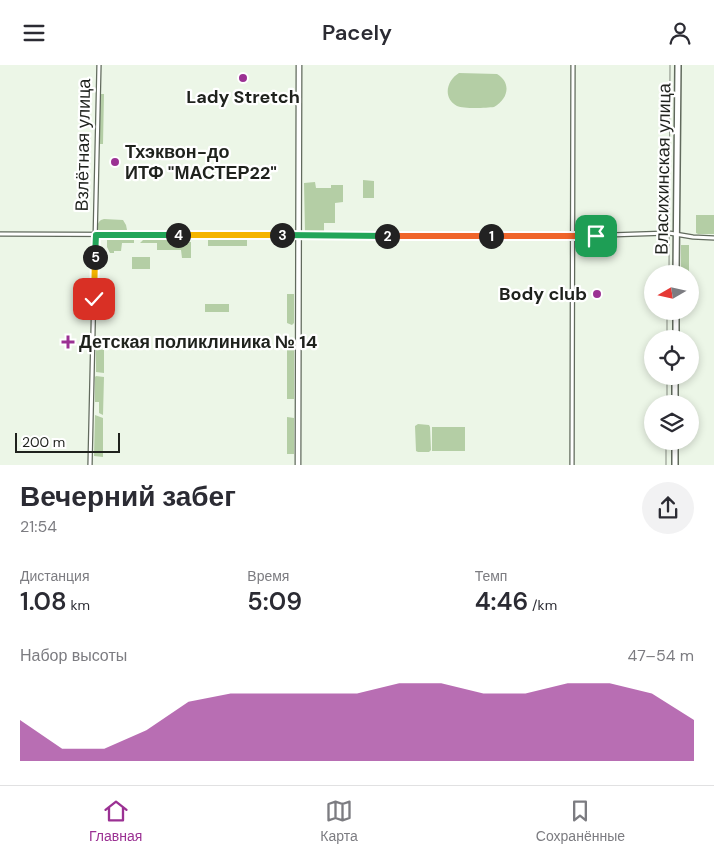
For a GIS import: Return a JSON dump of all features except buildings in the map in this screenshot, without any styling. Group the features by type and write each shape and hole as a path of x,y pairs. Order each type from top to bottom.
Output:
{"highway":[{"name":"Власихинская улица","path":"676,265 678,65"},
{"path":"675,465 676,450"}],"main road":[{"path":"298,465 299,65"}],"street":[{"name":"Взлётная улица","path":"90,465 99,65"},
{"path":"572,465 573,65"},
{"path":"0,234 573,236 670,233 698,238 714,238"}],"green space":[{"path":"459,73 497,74 505,82 505,95 499,104 494,107 470,108 457,106 449,98 448,89 449,84"},
{"path":"101,94 104,94 103,144 99,142"},
{"path":"363,180 374,181 374,198 363,198"},
{"path":"315,182 316,188 331,188 331,185 343,185 343,202 335,203 335,223 324,223 324,232 305,233 304,183"},
{"path":"696,215 714,215 714,234 696,233"},
{"path":"104,219 123,220 127,230 125,232 100,232 98,224"},
{"path":"103,238 134,238 134,243 122,243 121,251 110,253 107,247 107,240 103,240"},
{"path":"145,238 175,238 176,242 191,242 191,258 182,258 181,250 157,250 157,243 140,243"},
{"path":"208,239 247,240 247,246 208,246"},
{"path":"681,245 689,245 689,265 681,265"},
{"path":"132,257 150,257 150,269 132,269"},
{"path":"287,294 294,294 294,323 292,325 287,323"},
{"path":"205,304 229,304 229,312 205,312"},
{"path":"287,338 294,339 294,399 287,399"},
{"path":"97,349 104,350 104,373 96,372"},
{"path":"96,376 104,377 103,415 99,413 99,402 95,402"},
{"path":"95,415 103,418 103,457 94,456"},
{"path":"287,417 294,418 294,454 287,454"},
{"path":"418,424 429,425 430,427 431,450 429,452 416,451 415,426"},
{"path":"432,427 465,427 465,451 432,451"}],"tram line":[{"path":"669,265 670,65"},
{"path":"667,320 667,330"},
{"path":"667,385 667,395"},
{"path":"666,450 666,465"}],"place":[{"name":"Lady Stretch","path":"243,78"},
{"name":"Тхэквон-до ИТФ \"МАСТЕР22\"","path":"115,162"},
{"name":"Body club","path":"597,294"},
{"name":"Детская поликлиника № 14","path":"68,342"}],"route":[{"path":"94,299 96,235 596,236"}]}
